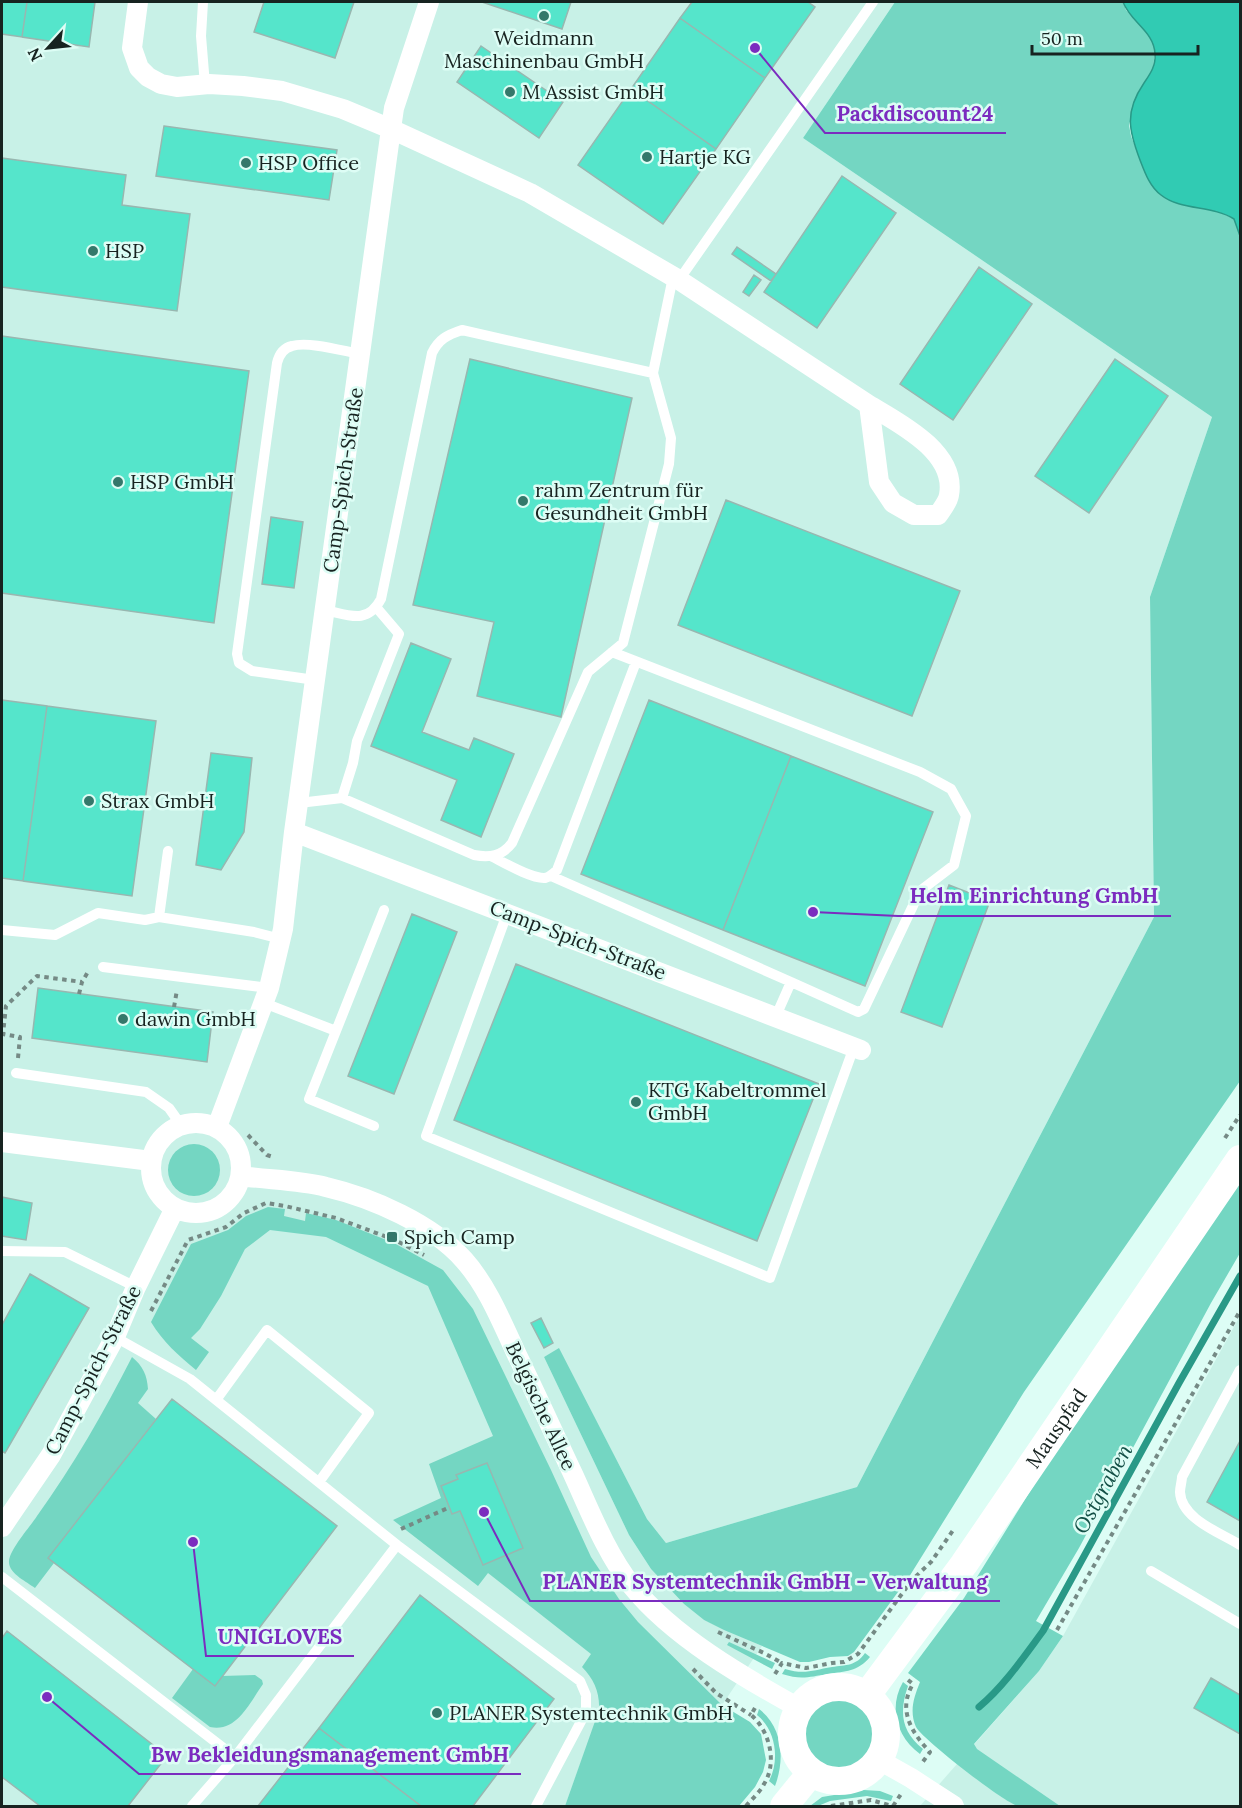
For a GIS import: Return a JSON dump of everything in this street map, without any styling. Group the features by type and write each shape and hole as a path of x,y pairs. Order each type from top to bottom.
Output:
{"street":[{"path":"138,2 132,48 139,68 148,77 161,84 177,87 243,86 282,92 343,109 530,193 676,278 919,436 938,456 950,480 949,498 938,515 914,515 893,503 879,482 869,405"},
{"name":"Camp-Spich-Straße","path":"217,1127 266,996 281,939 394,108 429,2"},
{"name":"Camp-Spich-Straße","path":"294,832 857,1048"},
{"path":"193,1122 217,1127 229,1136 237,1148 241,1162 241,1176 232,1195 216,1208 195,1212 175,1208 156,1188 152,1175 155,1149 161,1139 181,1125 193,1122"},
{"path":"2,1142 152,1161"},
{"name":"Mauspfad","path":"867,1695 964,1564 1230,1152"},
{"name":"Belgische Allee","path":"241,1176 326,1187 386,1207 433,1233 458,1254 477,1278 499,1316 601,1533 632,1585 674,1628 766,1690 799,1708"},
{"name":"Camp-Spich-Straße","path":"2,1527 51,1455 115,1337 136,1287 175,1208"},
{"path":"838,1686 867,1695 884,1718 885,1747 879,1760 871,1770 848,1781 835,1782 811,1773 801,1763 794,1750 791,1736 793,1722 799,1708 809,1697 822,1689 838,1686"},
{"path":"879,1760 954,1806"},
{"path":"784,1806 811,1773"}],"lane":[{"path":"203,2 201,36 205,85"},
{"path":"491,856 506,850 512,843 588,672 623,643 669,464 670,438 653,373 676,278 873,2"},
{"path":"325,610 358,617 367,615 381,599 432,353 437,343 447,335 462,330 653,373"},
{"path":"315,680 252,671 239,663 237,654 270,410 280,353 291,346 308,345 360,354"},
{"path":"342,798 357,741 399,634 376,607"},
{"path":"551,876 858,1012 864,1009 920,891 954,865 966,816 951,789 920,772 612,652"},
{"path":"299,803 342,798 474,855 491,856 535,877 551,876 557,870 636,662"},
{"path":"159,917 168,851"},
{"path":"374,1125 309,1099 384,910"},
{"path":"2,930 55,935 98,913 145,920 159,917 254,932 281,939"},
{"path":"507,914 426,1136 770,1278 857,1048"},
{"path":"103,967 266,996 336,1031"},
{"path":"776,1016 791,982"},
{"path":"16,1073 146,1092 169,1108 181,1125"},
{"path":"2,1251 65,1252 136,1287"},
{"path":"216,1400 267,1330 369,1413 319,1482"},
{"path":"115,1337 190,1379 397,1545 580,1681 585,1695 586,1712 536,1806"},
{"path":"1240,1371 1182,1477 1180,1492 1183,1504 1191,1514 1240,1545"},
{"path":"192,1806 235,1757 397,1545"},
{"path":"1151,1571 1240,1624"},
{"path":"2,1577 235,1757"}],"path":[{"path":"16,1073 20,1037 3,1034 6,1006 37,976 82,982"},
{"path":"1230,1152 1240,1115"},
{"path":"147,1317 188,1240 226,1227 244,1213 266,1203 336,1218 395,1240 425,1255"},
{"path":"1057,1630 1240,1311"},
{"path":"386,1536 450,1507"},
{"path":"751,1715 782,1663 806,1668 832,1662 844,1662 858,1654 912,1580 931,1562 955,1528"},
{"path":"831,1806 871,1800 892,1806 930,1752 914,1736 909,1720 908,1697 914,1684 889,1666"},
{"path":"691,1668 716,1693 751,1715 760,1723 768,1736 770,1760 765,1784 746,1806"}],"shaded area":[{"path":"2,2 895,2 803,138 1212,417 1150,597 1154,917 857,1487 666,1543 647,1519 559,1349 544,1357 629,1535 651,1569 684,1604 704,1620 762,1646 722,1705 594,1726 565,1806 2,1806"},
{"path":"895,2 1123,2 1126,10 1151,37 1155,51 1153,69 1138,92 1129,125 1146,175 1180,203 1220,212 1234,219 1240,236 1240,1081 1024,1392 909,1577 854,1652 848,1656 800,1662 704,1620 684,1604 651,1569 629,1535 544,1357 559,1348 647,1519 666,1543 857,1487 1154,917 1150,597 1212,417 803,138"},
{"path":"1123,2 1240,2 1240,236 1234,219 1169,200 1157,192 1148,179 1133,140 1130,122 1133,103 1155,62 1154,46"},
{"path":"189,1144 199,1144 208,1148 216,1156 220,1170 216,1184 208,1192 199,1196 189,1196 180,1192 172,1184 168,1175 168,1165 172,1156 180,1148"},
{"path":"1240,1180 1240,1253 1079,1548 1036,1621 1063,1636 1039,1671 974,1744 977,1749 1060,1806 1018,1806 1010,1803 965,1770 916,1727 913,1710 920,1682 908,1673 964,1598 1073,1422"},
{"path":"268,1207 285,1209 284,1216 305,1221 306,1213 336,1220 394,1243 443,1270 473,1309 591,1557 619,1599 638,1622 722,1705 750,1722 761,1734 766,1760 763,1772 755,1787 739,1806 565,1806 599,1710 595,1687 590,1676 582,1667 591,1654 488,1573 478,1586 393,1520 441,1498 429,1464 493,1436 428,1286 326,1237 270,1230 245,1249 221,1296 200,1329 191,1338 209,1352 196,1370 161,1336 151,1322 191,1244 228,1230 246,1216"},
{"path":"1240,1316 1240,1806 920,1806 1039,1671 1063,1636"},
{"path":"132,1357 142,1367 148,1389 138,1403 156,1419 49,1557 54,1563 35,1588 12,1571 9,1563 12,1552 75,1458"},
{"path":"729,1642 775,1663 772,1669 727,1645"},
{"path":"865,1653 870,1657 851,1670 805,1677 782,1674 785,1669 804,1672 850,1664"},
{"path":"193,1669 222,1676 255,1675 262,1680 263,1684 248,1707 235,1721 219,1728 210,1727 172,1698"},
{"path":"903,1682 908,1686 903,1704 904,1720 910,1735 923,1749 920,1754 906,1739 897,1721 896,1702"},
{"path":"845,1697 864,1707 872,1719 874,1733 872,1747 864,1759 852,1767 831,1769 812,1759 804,1747 802,1726 812,1707 824,1699"},
{"path":"759,1709 773,1725 780,1744 780,1766 775,1786 769,1781 774,1764 774,1746 768,1729 757,1715"},
{"path":"864,1790 880,1791 893,1796 891,1801 867,1796 810,1806 822,1797"}],"building":[{"path":"2,2 27,2 22,37 2,34"},
{"path":"27,2 95,2 89,47 22,37"},
{"path":"264,2 354,2 335,58 254,32"},
{"name":"Weidmann Maschinenbau GmbH","path":"482,2 571,2 562,29"},
{"path":"692,2 808,2 815,7 765,78 680,18"},
{"path":"680,18 765,78 716,149 631,89"},
{"name":"M Assist GmbH","path":"481,46 563,102 539,138 457,82"},
{"name":"Hartje KG","path":"631,89 716,149 663,224 578,165"},
{"name":"HSP Office","path":"164,126 337,150 329,200 156,176"},
{"name":"HSP","path":"2,158 126,175 122,205 190,214 177,311 2,287"},
{"path":"842,176 896,213 817,328 764,292"},
{"path":"737,247 776,274 771,281 732,254"},
{"path":"979,267 1032,304 953,420 900,384"},
{"path":"754,275 761,280 749,296 743,292"},
{"name":"HSP GmbH","path":"2,336 249,371 214,623 2,593"},
{"name":"rahm Zentrum für Gesundheit GmbH","path":"470,359 632,398 561,717 477,696 494,622 413,605"},
{"path":"1115,359 1168,396 1089,513 1035,476"},
{"path":"726,500 960,591 912,716 678,625"},
{"path":"271,517 303,522 294,588 262,584"},
{"path":"411,643 451,659 422,732 469,750 474,738 514,754 481,837 441,820 457,780 371,746"},
{"path":"2,700 47,706 23,881 2,878"},
{"path":"649,700 791,756 723,930 581,874"},
{"name":"Strax GmbH","path":"47,706 156,721 132,896 23,881"},
{"path":"211,753 252,758 244,832 221,870 196,865"},
{"path":"791,756 933,812 865,986 723,930"},
{"path":"949,885 990,901 942,1027 901,1012"},
{"path":"412,914 457,932 394,1094 348,1076"},
{"name":"KTG Kabeltrommel GmbH","path":"516,964 819,1084 757,1241 454,1120"},
{"name":"dawin GmbH","path":"38,988 213,1012 207,1062 32,1038"},
{"path":"2,1197 32,1203 26,1240 2,1236"},
{"path":"30,1274 89,1308 5,1453 2,1451 2,1325"},
{"path":"541,1318 553,1343 544,1348 531,1323"},
{"path":"172,1399 337,1526 215,1686 48,1558"},
{"path":"1240,1441 1240,1521 1207,1502"},
{"path":"487,1463 523,1548 483,1565 460,1511 452,1514 441,1486 458,1479 456,1475"},
{"name":"PLANER Systemtechnik GmbH","path":"420,1595 554,1699 473,1806 421,1806 319,1728"},
{"path":"7,1631 167,1756 128,1806 40,1806 2,1777 2,1638"},
{"path":"1211,1678 1240,1695 1240,1734 1194,1708"},
{"path":"319,1728 421,1806 258,1806"}],"waterway":[{"name":"Ostgraben","path":"979,1707 1005,1681 1043,1631 1240,1276"}],"place":[{"name":"Weidmann Maschinenbau GmbH","path":"544,16"},
{"name":"Packdiscount24","path":"755,48"},
{"name":"M Assist GmbH","path":"510,92"},
{"name":"Hartje KG","path":"647,157"},
{"name":"HSP Office","path":"246,163"},
{"name":"HSP","path":"93,251"},
{"name":"HSP GmbH","path":"118,482"},
{"name":"rahm Zentrum für Gesundheit GmbH","path":"523,501"},
{"name":"Strax GmbH","path":"89,801"},
{"name":"Helm Einrichtung GmbH","path":"813,912"},
{"name":"dawin GmbH","path":"123,1019"},
{"name":"KTG Kabeltrommel GmbH","path":"636,1102"},
{"name":"Spich Camp","path":"392,1237"},
{"name":"PLANER Systemtechnik GmbH - Verwaltung","path":"484,1512"},
{"name":"UNIGLOVES","path":"193,1542"},
{"name":"Bw Bekleidungsmanagement GmbH","path":"47,1697"},
{"name":"PLANER Systemtechnik GmbH","path":"437,1713"}]}
